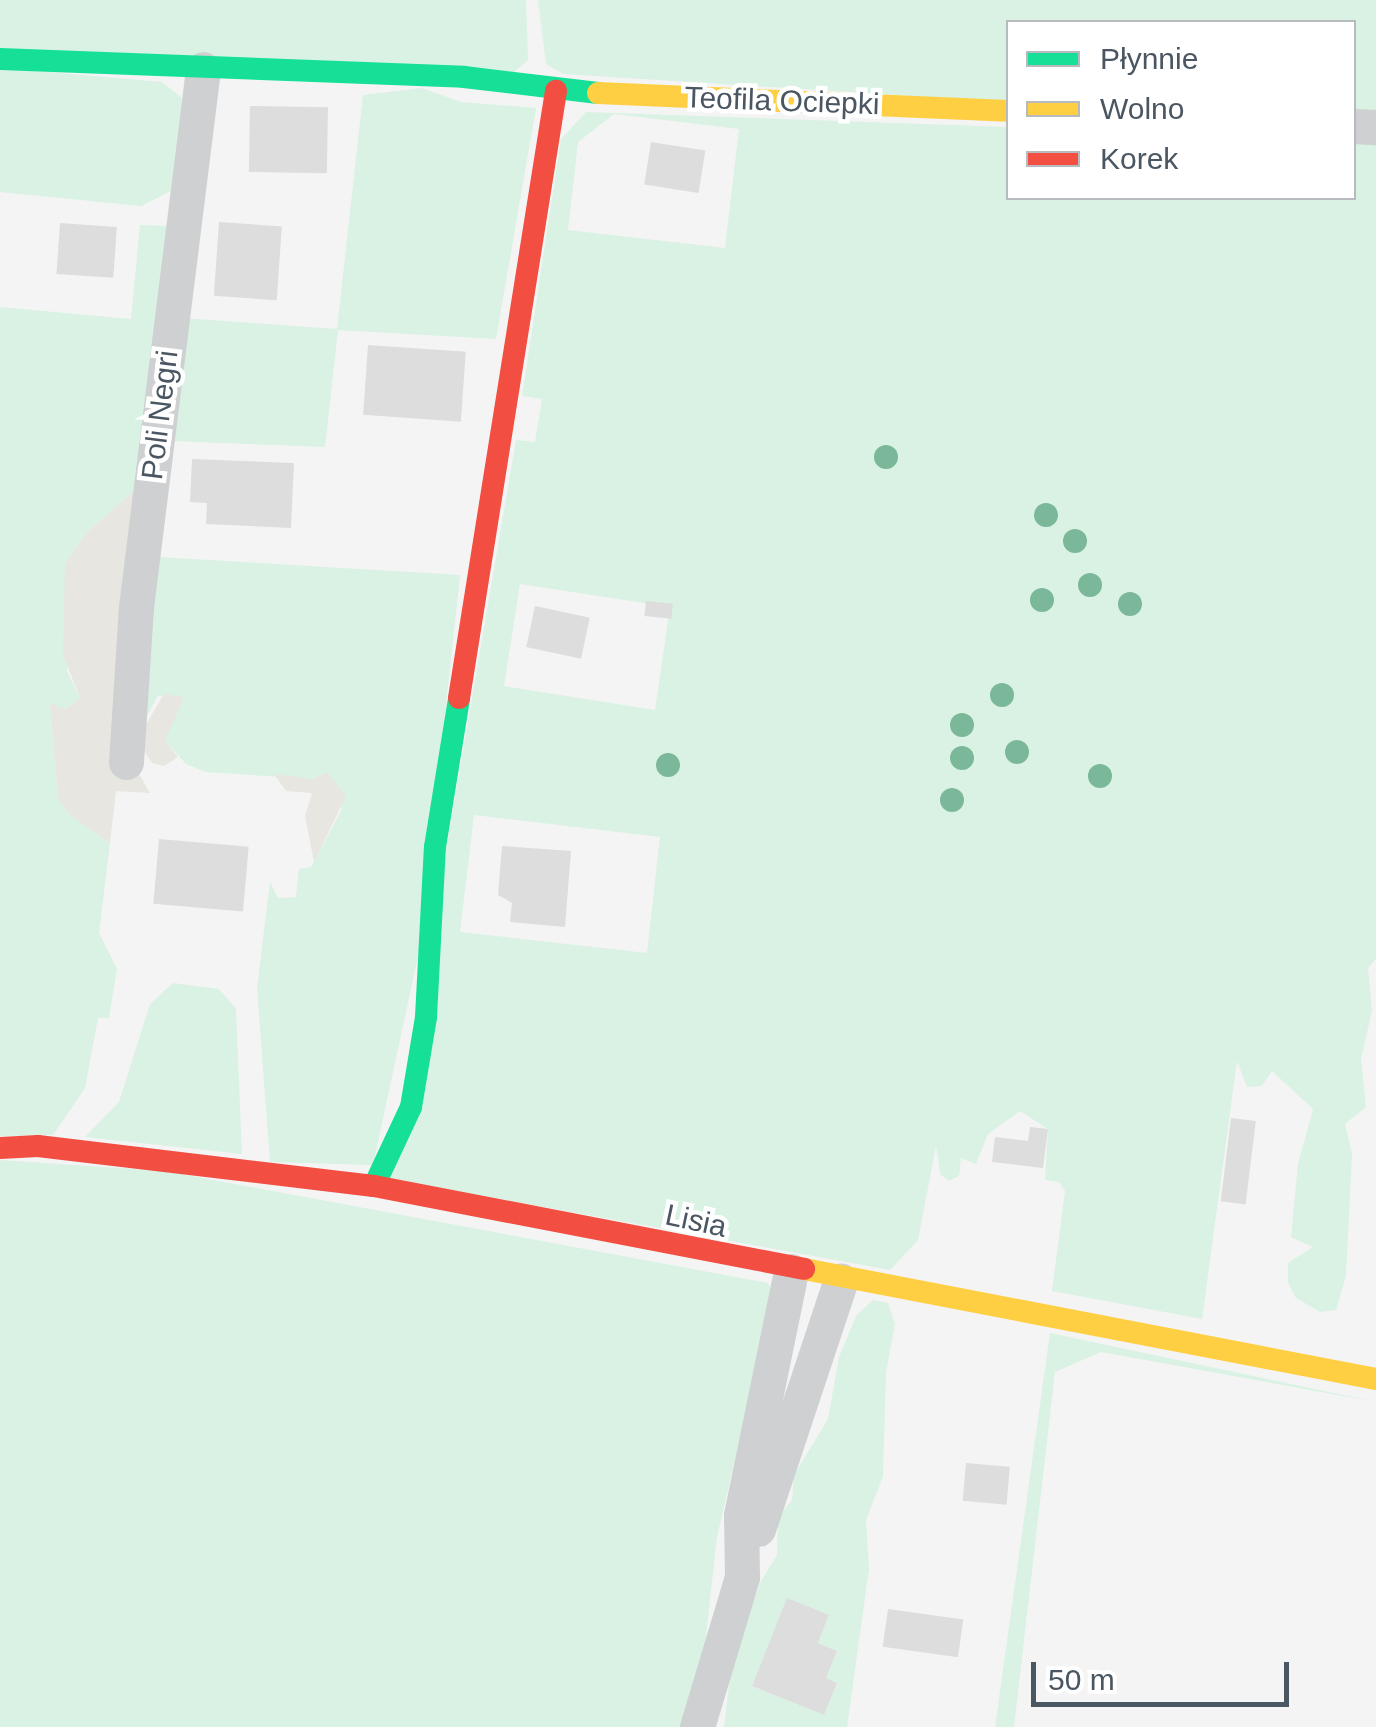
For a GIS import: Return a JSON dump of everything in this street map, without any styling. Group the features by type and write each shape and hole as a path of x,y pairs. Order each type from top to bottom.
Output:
{"street":[{"name":"Teofila Ociepki","path":"0,59 464,77 556,91 1006,110"},
{"name":"Poli Negri","path":"126,762 136,607 204,69"},
{"path":"374,1186 410,1107 426,1018 435,847 556,91"},
{"name":"Lisia","path":"0,1148 38,1146 374,1186 791,1271 1376,1379"},
{"path":"742,1577 741,1515 791,1271"},
{"path":"697,1727 742,1577 842,1280"}],"green space":[{"path":"0,0 526,0 528,60 513,73 0,49"},
{"path":"538,0 1376,0 1376,118 1356,117 1356,20 1006,20 1006,102 563,74 546,64"},
{"path":"0,68 162,82 182,98 171,191 141,206 0,192"},
{"path":"422,88 461,102 536,108 496,339 338,330 325,447 170,441 182,318 337,329 363,95"},
{"path":"586,112 1006,127 1006,200 1356,200 1356,142 1376,142 1376,959 1368,968 1372,1011 1361,1059 1366,1107 1345,1124 1352,1153 1346,1276 1336,1310 1320,1312 1296,1298 1288,1283 1288,1263 1313,1247 1291,1237 1298,1164 1313,1109 1272,1071 1262,1086 1247,1087 1237,1061 1202,1319 1052,1291 1065,1191 1059,1182 1045,1180 1048,1129 1020,1111 988,1134 976,1164 961,1158 959,1176 949,1181 940,1174 936,1146 918,1240 890,1270 390,1179 516,440 535,442 542,399 522,396 561,139","holes":["614,114 739,129 725,248 568,230 578,142","520,584 670,607 655,710 504,686","474,815 660,837 647,953 460,932"]},
{"path":"140,225 169,226 142,484 87,532 65,564 67,671 80,698 66,709 50,704 58,799 71,816 110,843 99,933 117,969 109,1018 98,1018 85,1088 53,1135 0,1136 0,307 131,319"},
{"path":"158,557 460,575 420,947 373,1165 270,1162 257,988 270,882 278,898 296,897 299,869 311,867 342,809 327,772 313,779 206,772 186,764 165,741 183,697 158,696 144,721 146,610"},
{"path":"173,983 219,989 236,1009 242,1154 85,1137 119,1102 150,1004"},
{"path":"0,1160 165,1171 768,1283 773,1294 717,1537 696,1727 0,1727"},
{"path":"873,1300 888,1303 895,1324 886,1372 883,1476 866,1520 869,1569 847,1727 724,1727 732,1661 761,1581 777,1555 778,1517 792,1500 794,1475 828,1419 839,1357 856,1316","holes":["787,1599 829,1615 818,1643 837,1651 826,1678 837,1683 824,1715 752,1686"]},
{"path":"1050,1333 1376,1402 1101,1352 1055,1372 1014,1727 995,1727"}],"sand":[{"path":"142,484 138,772 150,793 116,791 110,843 71,816 58,799 50,703 66,709 80,698 63,655 65,564 87,532"},
{"path":"164,694 184,697 165,741 178,757 164,766 152,763 137,740"},
{"path":"327,772 346,796 314,862 305,816 312,793 286,791 274,774 313,779"}],"building":[{"path":"250,106 328,107 327,173 249,172"},
{"path":"651,142 705,151 699,193 644,184"},
{"path":"219,222 282,226 277,300 214,296"},
{"path":"60,223 117,227 113,278 56,274"},
{"path":"368,345 466,352 461,422 363,415"},
{"path":"192,459 294,463 291,528 206,524 207,503 190,502"},
{"path":"646,601 673,604 671,619 644,616"},
{"path":"535,606 590,618 581,659 526,647"},
{"path":"159,839 249,847 243,912 153,904"},
{"path":"502,846 571,851 565,927 510,922 512,903 498,895"},
{"path":"1231,1118 1256,1121 1246,1204 1221,1201"},
{"path":"1030,1127 1048,1129 1043,1168 992,1162 995,1137 1028,1141"},
{"path":"966,1463 1010,1467 1007,1505 963,1501"},
{"path":"787,1598 829,1615 818,1643 837,1651 826,1678 837,1683 824,1715 752,1686"},
{"path":"888,1609 963,1620 958,1657 883,1647"}],"traffic: fast":[{"path":"0,59 464,77 598,93"},
{"path":"374,1186 411,1107 426,1017 435,847 459,698"}],"traffic: slow":[{"path":"598,93 1006,111"},
{"path":"804,1269 1376,1379"}],"traffic: jam":[{"path":"459,698 556,91"},
{"path":"0,1148 38,1146 374,1186 804,1269"}]}
